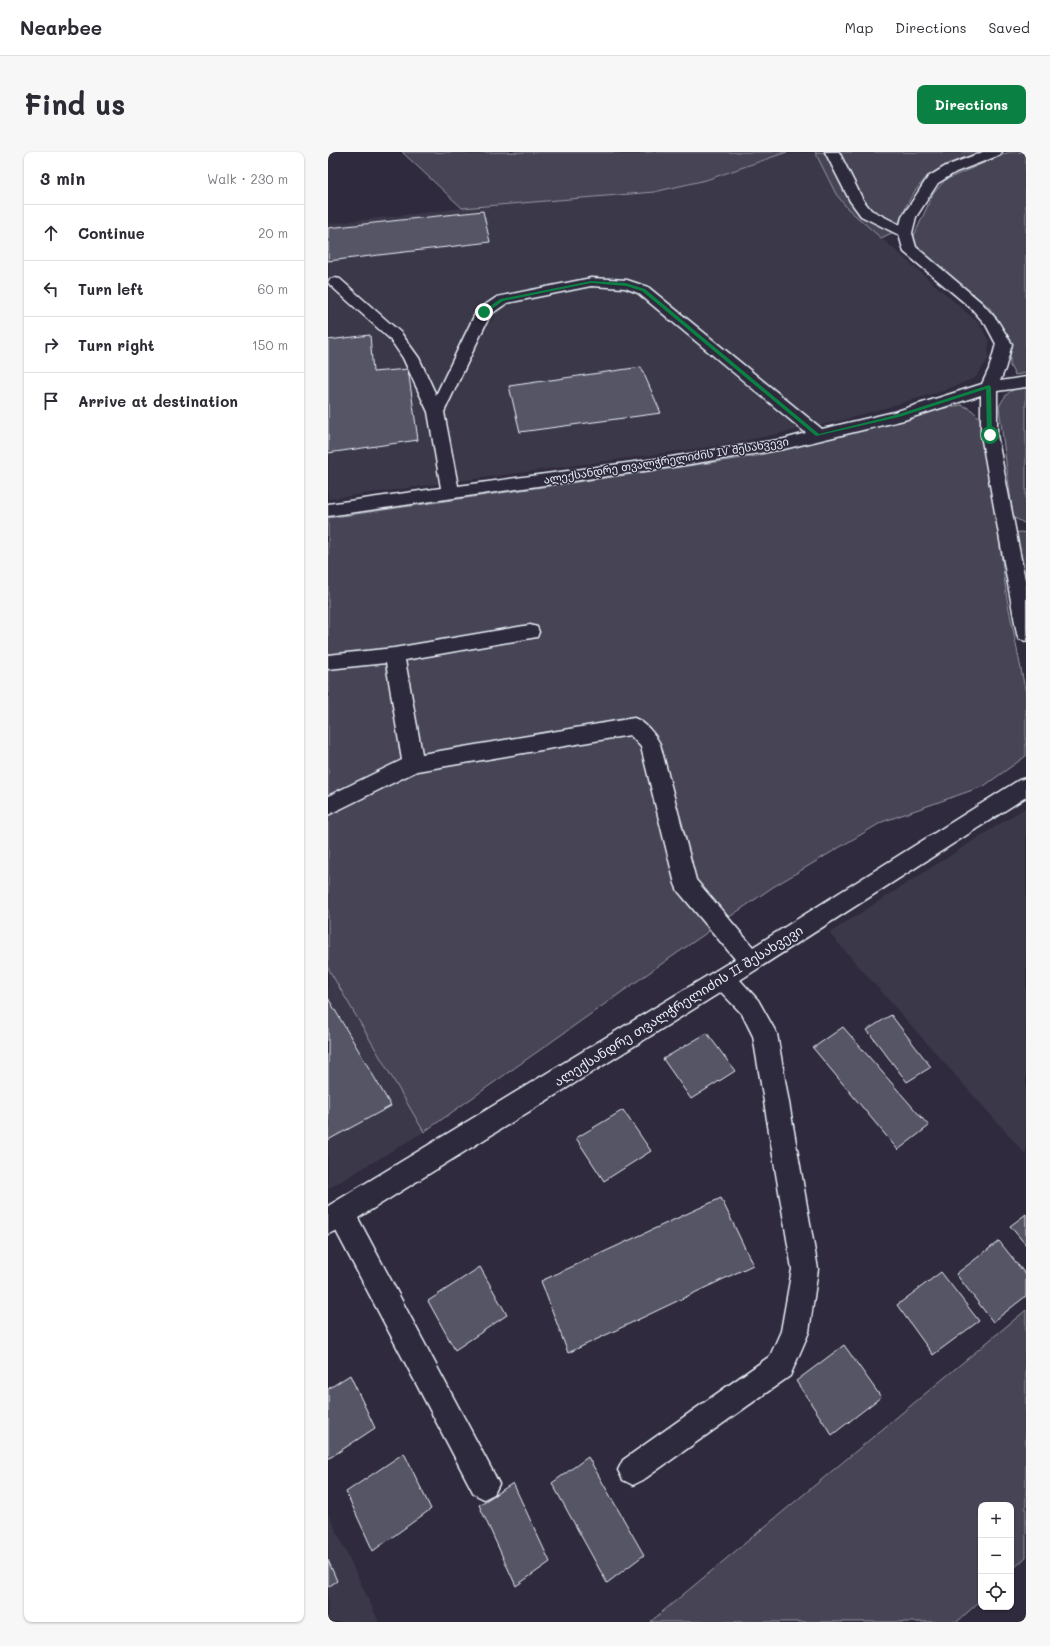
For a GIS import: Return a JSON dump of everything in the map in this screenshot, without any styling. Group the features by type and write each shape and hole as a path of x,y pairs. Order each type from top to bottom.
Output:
{"street":[{"path":"832,152 857,201 866,213 905,233"},
{"path":"995,152 951,169 933,180 909,217 905,233 909,249 977,306 992,322 1004,344 997,369 989,387 990,435 1026,634"},
{"path":"335,282 396,336 411,358 436,412 450,492"},
{"path":"436,412 484,312 502,300 591,282 626,284 643,290 818,435"},
{"name":"ალექსანდრე თვალჭრელიძის IV შესახვევი","path":"328,510 671,462 784,444 898,416 989,387 1026,382"},
{"path":"1006,524 1026,530"},
{"path":"328,662 394,655 530,632"},
{"path":"394,655 413,764"},
{"path":"328,806 413,764 634,726 650,744 686,884 751,961"},
{"name":"ალექსანდრე თვალჭრელიძის II შესახვევი","path":"334,1217 724,978 1026,786"},
{"path":"633,1470 780,1366 795,1332 805,1269 765,1034 750,1007 724,978"},
{"path":"334,1217 484,1484"}],"shaded area":[{"path":"402,152 787,152 706,180 654,192 462,208"},
{"path":"787,152 815,152 836,194 848,209 979,323 989,341 988,360 975,378 943,391 840,421 724,445 328,499 328,224 462,208 654,192 706,180"},
{"path":"815,152 980,152 951,163 933,172 913,194 903,212 896,231 881,238 848,209 836,194"},
{"path":"1009,152 1026,152 1026,373 1015,375 1010,366 1010,339 989,307 916,248 912,240 933,194 945,180"},
{"path":"1026,386 1026,524 1013,517 999,407 1009,392 1016,388"},
{"path":"961,405 974,412 984,425 1007,599 1026,694 1026,756 984,786 882,822 773,887 424,1132 328,968 328,518 757,456 940,409"},
{"path":"1014,533 1026,533 1026,593"},
{"path":"1026,807 1026,1155 829,933"},
{"path":"328,968 424,1132 328,1189"},
{"path":"1026,1310 1026,1557 1014,1568 1014,1502 978,1502 978,1603 957,1622 650,1622"},
{"path":"328,1513 379,1622 328,1622"}],"building":[{"path":"483,211 490,242 328,261 328,228"},
{"path":"370,335 373,372 408,369 418,440 328,453 328,340"},
{"path":"641,367 661,413 520,432 509,386"},
{"path":"328,998 391,1106 328,1140"},
{"path":"891,1015 931,1067 907,1082 867,1030"},
{"path":"843,1027 929,1126 898,1150 813,1048"},
{"path":"707,1033 735,1071 691,1099 663,1059"},
{"path":"623,1110 651,1151 604,1181 576,1138"},
{"path":"721,1198 753,1265 568,1353 541,1281"},
{"path":"1026,1214 1026,1245 1010,1226"},
{"path":"999,1241 1026,1275 1026,1296 993,1322 956,1274"},
{"path":"480,1267 507,1315 455,1350 428,1301"},
{"path":"941,1272 979,1321 933,1355 897,1305"},
{"path":"844,1345 881,1397 832,1435 796,1381"},
{"path":"350,1375 375,1428 328,1459 328,1389"},
{"path":"404,1453 431,1509 373,1551 346,1492"},
{"path":"588,1457 644,1555 607,1583 552,1483"},
{"path":"513,1483 550,1562 516,1586 479,1505"},
{"path":"328,1560 337,1581 328,1587"}],"route":[{"path":"484,312 502,300 591,282 626,284 643,290 818,435 898,416 989,387 990,435"}]}
